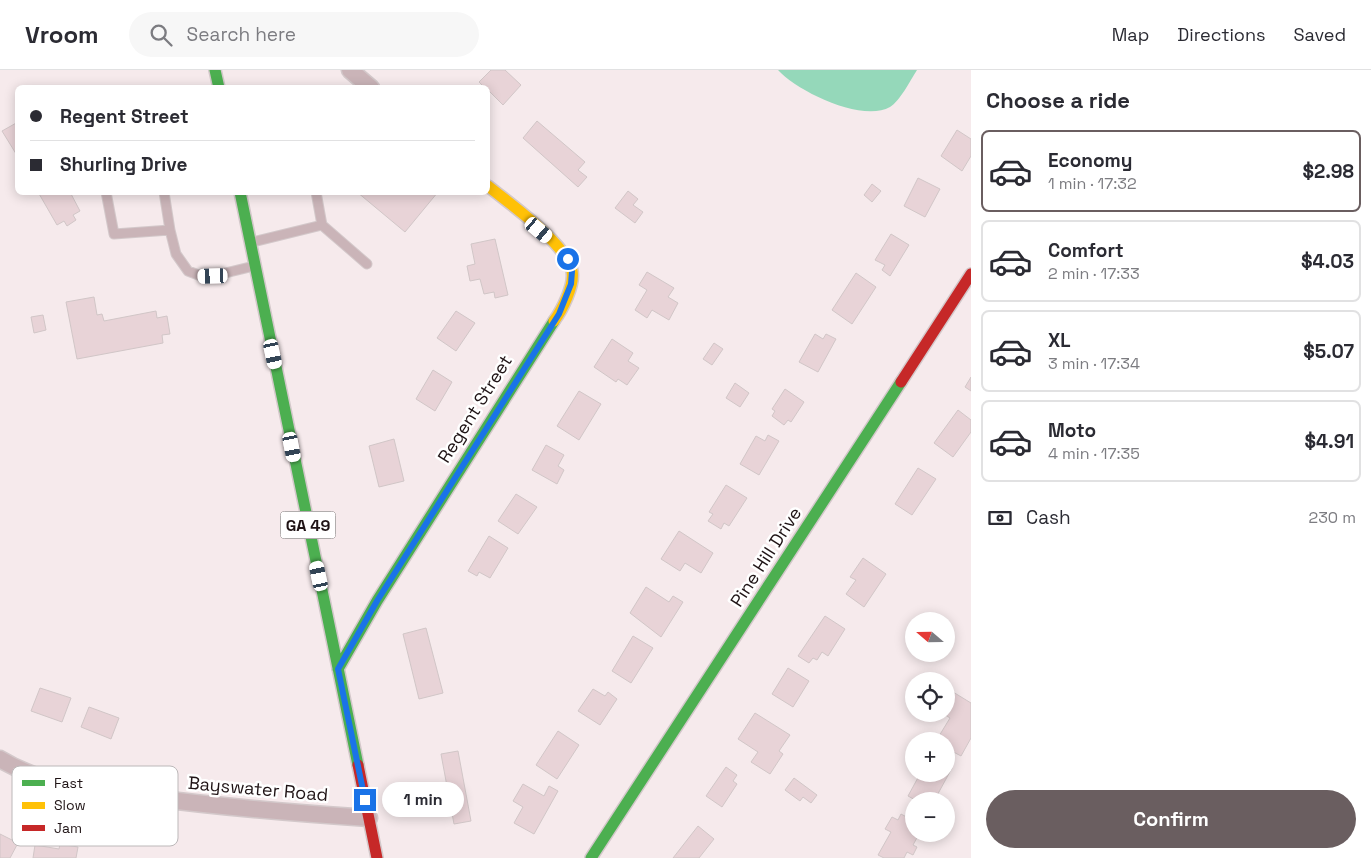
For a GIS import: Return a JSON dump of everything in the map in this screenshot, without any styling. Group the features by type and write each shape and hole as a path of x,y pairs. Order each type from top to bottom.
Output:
{"street":[{"path":"215,70 218,85"},
{"path":"350,70 367,85"},
{"name":"Regent Street","path":"338,669 387,585 559,314 571,284 572,271 568,259 552,241 490,188"},
{"name":"GA 49","path":"241,195 377,858"},
{"name":"Pine Hill Drive","path":"591,858 971,274"},
{"name":"Bayswater Road","path":"0,759 14,766"},
{"name":"Bayswater Road","path":"178,801 276,812 368,818"}],"lane":[{"path":"107,195 114,234 170,230"},
{"path":"164,195 176,254 188,271 201,276 213,276 255,266"},
{"path":"317,195 322,225 367,264"},
{"path":"250,243 322,225"}],"shaded area":[{"path":"778,70 917,70 894,104 878,111 863,111 847,108 814,95"}],"building":[{"path":"491,70 505,70 521,85 503,105 490,92 490,85 482,85 479,82"},
{"path":"537,121 585,162 578,170 587,177 578,187 523,138"},
{"path":"15,124 15,152 2,131"},
{"path":"957,130 971,139 971,156 962,171 941,156"},
{"path":"918,178 940,189 925,217 904,206"},
{"path":"872,184 881,191 872,202 864,195"},
{"path":"628,191 638,199 633,205 643,212 635,223 615,208"},
{"path":"40,195 72,195 80,211 73,215 76,220 67,226 64,221 57,225"},
{"path":"361,195 436,195 405,232"},
{"path":"891,234 909,245 890,276 882,270 885,265 875,260"},
{"path":"495,239 508,295 495,298 494,292 484,294 480,279 470,281 467,266 475,264 471,244"},
{"path":"647,272 674,288 668,297 678,303 669,320 652,310 647,318 635,310 647,290 639,285"},
{"path":"856,273 876,287 852,324 832,310"},
{"path":"94,297 97,315 102,314 104,321 156,311 157,318 167,316 170,334 162,335 163,343 77,359 66,302"},
{"path":"456,311 475,323 456,351 437,338"},
{"path":"43,315 46,330 34,333 31,317"},
{"path":"815,334 823,339 826,334 836,339 818,372 799,362"},
{"path":"612,339 633,353 628,361 639,368 627,385 618,379 616,382 594,367"},
{"path":"714,343 723,349 712,365 703,359"},
{"path":"433,370 452,382 435,411 416,399"},
{"path":"971,377 971,391 965,387"},
{"path":"735,383 749,393 740,407 726,398"},
{"path":"785,389 804,402 791,422 788,420 784,425 772,416 775,411 772,409"},
{"path":"579,391 601,404 579,440 557,426"},
{"path":"958,410 971,420 971,432 953,457 934,443"},
{"path":"768,435 779,441 759,475 740,464 756,436 765,441"},
{"path":"394,439 404,481 379,487 369,446"},
{"path":"546,445 564,455 558,466 564,470 557,484 532,470"},
{"path":"918,468 936,479 912,515 895,504"},
{"path":"726,485 747,498 729,526 724,523 721,529 708,521 713,514 709,512"},
{"path":"516,494 537,507 518,534 498,521"},
{"path":"679,531 713,553 701,573 685,563 680,571 661,559"},
{"path":"489,536 508,548 490,578 479,572 477,576 468,571"},
{"path":"863,558 886,574 864,607 846,594 856,580 850,577"},
{"path":"646,587 669,602 673,596 683,602 661,637 630,613"},
{"path":"825,616 845,629 828,656 822,652 817,660 813,658 809,663 798,656"},
{"path":"426,628 443,693 419,699 403,634"},
{"path":"633,636 653,648 631,683 612,671"},
{"path":"788,668 809,681 793,707 772,694"},
{"path":"40,688 71,698 62,722 31,711"},
{"path":"593,689 605,696 608,692 617,699 600,725 578,711"},
{"path":"955,693 971,703 971,738 961,756 955,753 955,732 941,732 948,722 955,722"},
{"path":"89,707 119,718 111,739 81,727"},
{"path":"755,713 790,735 779,751 783,754 770,774 751,762 758,752 738,739"},
{"path":"558,731 579,745 557,779 536,765"},
{"path":"458,751 471,821 454,824 441,754"},
{"path":"726,767 737,775 733,781 737,784 722,807 706,796"},
{"path":"794,778 817,795 811,803 803,797 800,801 785,790"},
{"path":"916,782 944,782 939,792 910,792"},
{"path":"523,784 544,796 549,786 558,791 534,834 514,823 523,807 513,801"},
{"path":"901,814 905,816 905,842 915,842 913,845 917,847 913,855 907,852 904,858 884,858 878,855 891,832 885,829 892,817 898,820"},
{"path":"698,826 714,839 699,858 673,858"},
{"path":"0,834 12,840 12,846 16,846 10,858 0,858"},
{"path":"35,846 59,849 60,846 78,847 76,858 33,858"}],"traffic: fast":[{"path":"215,70 218,85"},
{"path":"241,195 358,765"},
{"path":"338,669 377,601 554,321"},
{"path":"591,858 901,382"}],"traffic: slow":[{"path":"490,188 523,213 549,237 568,260 572,271 572,283 564,304 554,321"}],"traffic: jam":[{"path":"901,382 971,274"},
{"path":"358,765 377,858"}],"route":[{"path":"365,800 338,669 377,601 559,314 571,284 572,271 568,259"}]}
